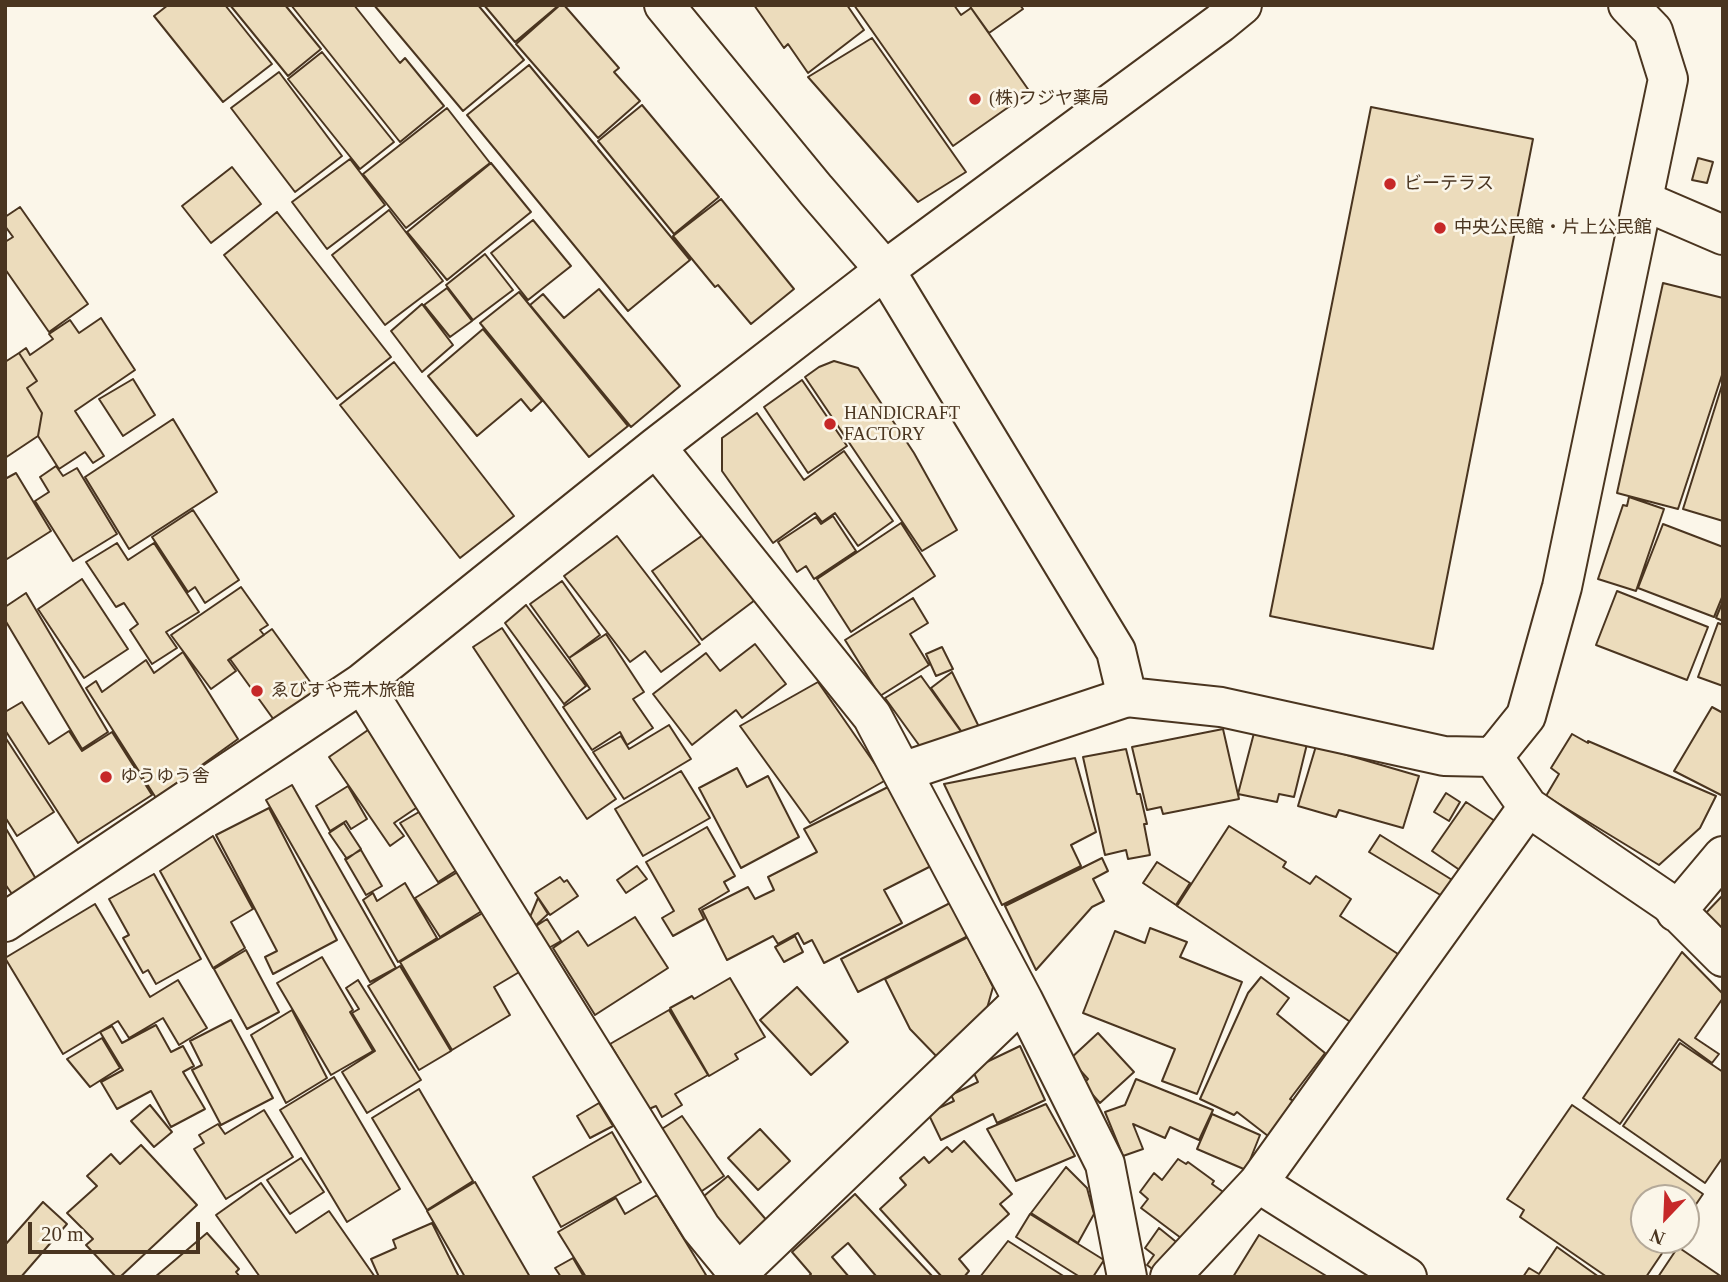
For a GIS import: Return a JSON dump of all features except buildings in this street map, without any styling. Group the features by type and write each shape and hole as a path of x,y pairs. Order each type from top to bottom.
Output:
{"street":[{"path":"664,5 885,270 1116,651 1127,697"},
{"path":"5,922 362,683 656,447 885,270 1242,5"},
{"path":"1493,757 1526,716 1562,587 1668,79 1653,31 1628,5"},
{"path":"1644,201 1723,235"},
{"path":"656,447 872,716 1023,1000 1105,1164 1127,1277"},
{"path":"362,683 701,1228 736,1275 1023,1000"},
{"path":"902,772 1127,697 1222,707 1444,756 1493,757"},
{"path":"1493,757 1528,807 1669,903 1723,957"},
{"path":"1170,1277 1258,1183 1528,807"},
{"path":"1676,912 1723,856"},
{"path":"1258,1183 1407,1277"}],"place":[{"name":"(株)フジヤ薬局","path":"975,99"},
{"name":"ビーテラス","path":"1390,184"},
{"name":"中央公民館・片上公民館","path":"1440,228"},
{"name":"HANDICRAFT FACTORY","path":"830,424"},
{"name":"ゑびすや荒木旅館","path":"257,691"},
{"name":"ゆうゆう舎","path":"106,777"}]}
